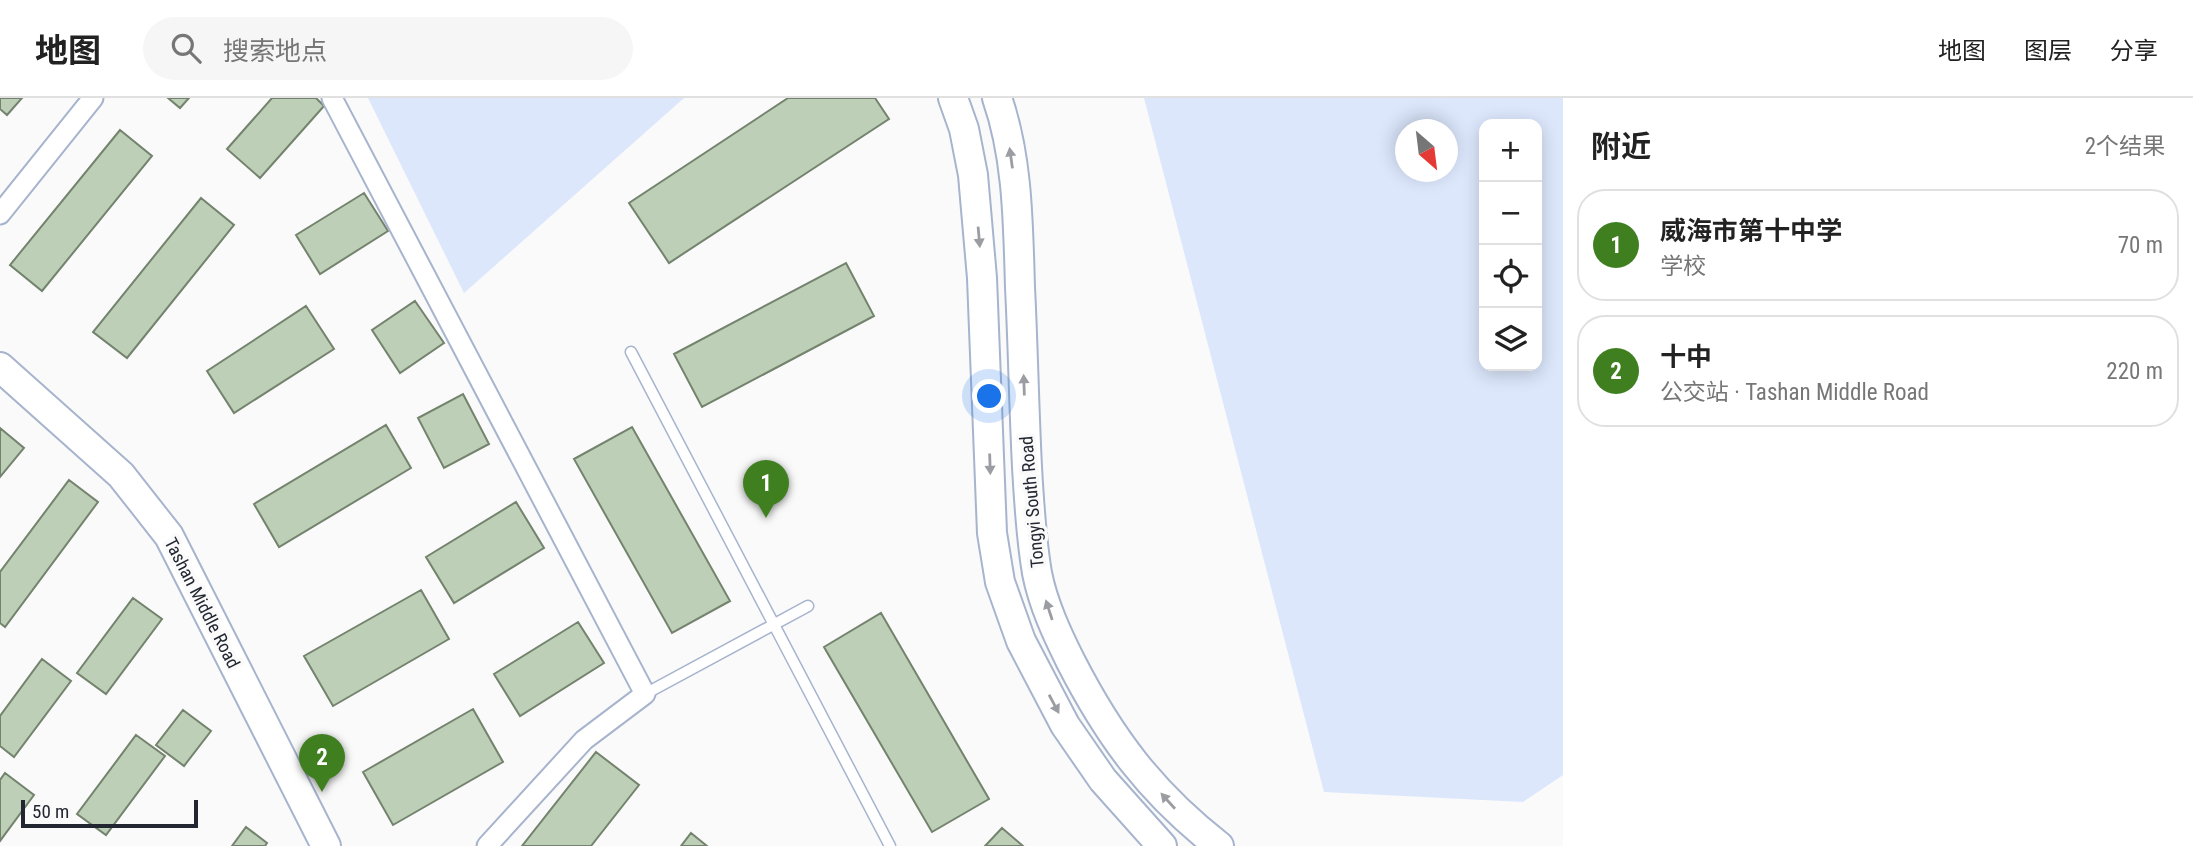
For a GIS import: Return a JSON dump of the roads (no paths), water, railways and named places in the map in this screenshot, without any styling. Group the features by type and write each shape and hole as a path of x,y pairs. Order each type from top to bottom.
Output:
{"main road":[{"path":"953,98 964,129 973,175 983,291 992,533 1000,582 1021,641 1065,725 1103,780 1162,846"},
{"name":"Tongyi South Road","path":"998,98 1010,150 1017,203 1031,533 1038,576 1056,631 1092,704 1133,763 1183,818 1219,846"},
{"name":"Tashan Middle Road","path":"0,367 121,475 169,536 326,846"}],"street":[{"path":"0,214 93,98"},
{"path":"332,98 645,694 584,740 487,846"}],"lane":[{"path":"631,352 890,846"},
{"path":"645,694 808,606"}],"place":[{"name":"威海市第十中学","path":"766,518"},
{"name":"十中","path":"322,792"}]}
